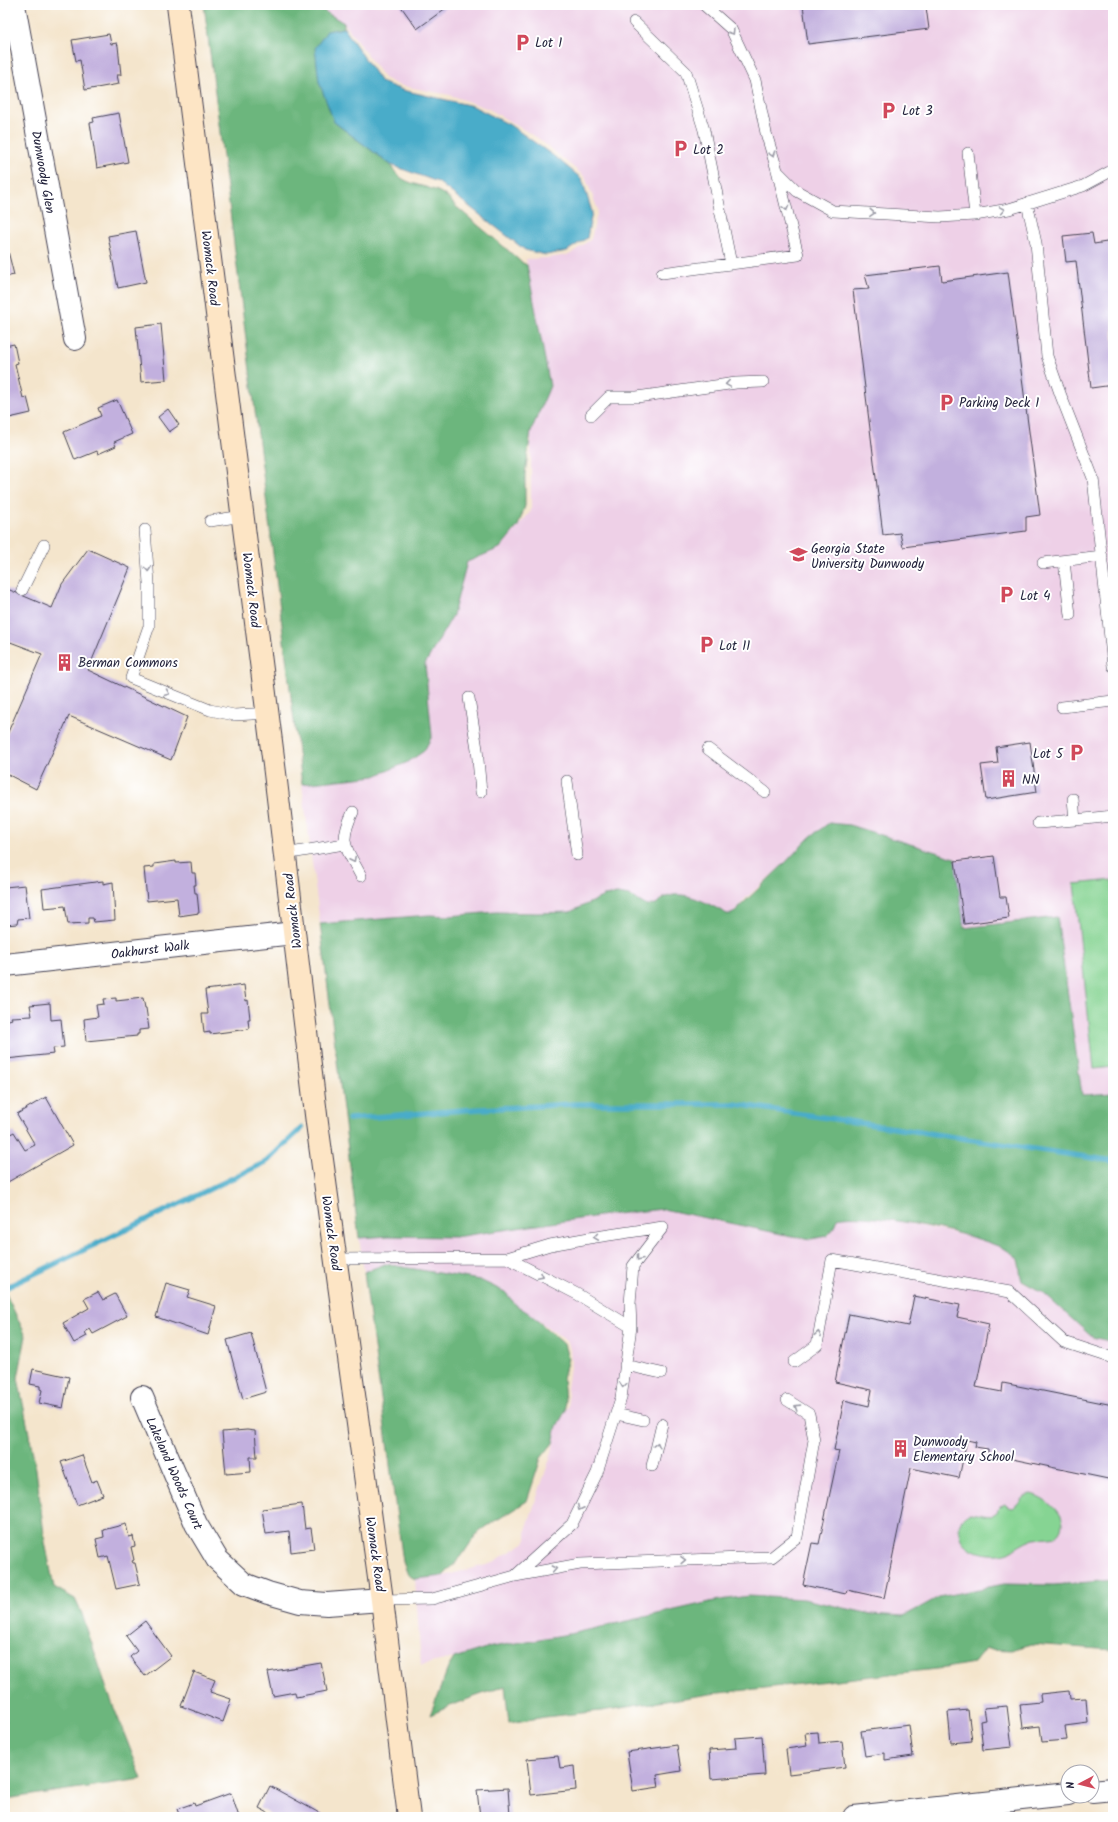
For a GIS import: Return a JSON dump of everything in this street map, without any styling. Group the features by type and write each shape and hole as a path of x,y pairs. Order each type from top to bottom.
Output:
{"street":[{"name":"Dunwoody Glen","path":"14,5 75,339"},
{"name":"Womack Road","path":"178,5 268,713 294,933 382,1600 409,1817"},
{"name":"Oakhurst Walk","path":"5,966 294,933"},
{"name":"Lakeland Woods Court","path":"142,1397 196,1524 217,1559 244,1584 268,1594 300,1602 327,1604 382,1600"},
{"path":"1100,1790 1113,1789"},
{"path":"854,1817 1060,1795"}],"lane":[{"path":"662,273 798,255 777,170 766,133 755,80 731,29 704,5"},
{"path":"634,22 686,72 704,130 731,264"},
{"path":"968,153 975,215"},
{"path":"777,170 797,191 833,211 940,217 975,215 1009,209 1083,186 1113,170"},
{"path":"1027,203 1036,243 1047,356 1093,478 1113,666"},
{"path":"591,415 609,397 637,397 736,383 763,382"},
{"path":"210,521 242,516"},
{"path":"145,530 149,583 150,626 131,678 204,708 234,715 268,713"},
{"path":"22,590 44,545"},
{"path":"1043,563 1102,556"},
{"path":"1064,561 1070,615"},
{"path":"469,698 477,749 481,792"},
{"path":"1062,707 1113,701"},
{"path":"708,749 765,792"},
{"path":"567,781 576,855"},
{"path":"1073,798 1075,820"},
{"path":"353,812 346,827 344,844 361,876"},
{"path":"1038,823 1113,816"},
{"path":"285,854 344,844"},
{"path":"336,1258 507,1258 550,1245 574,1240 663,1227 633,1266 630,1304 631,1327 621,1398 597,1473 572,1524 515,1576"},
{"path":"507,1258 578,1294 631,1327"},
{"path":"794,1362 816,1345 832,1260 1010,1292 1064,1342 1113,1358"},
{"path":"625,1365 661,1373"},
{"path":"382,1600 432,1599 515,1576 580,1564 772,1556 797,1537 814,1440 809,1414 787,1400"},
{"path":"616,1414 643,1420"},
{"path":"652,1466 662,1424"}],"shaded area":[{"name":"Georgia State University Dunwoody","path":"314,5 1113,5 1113,1093 1082,1095 1057,917 964,928 810,837 785,863 745,899 732,914 727,914 696,898 662,898 656,904 647,906 604,896 570,912 496,912 449,916 429,915 320,924 302,784 375,776 408,762 424,751 432,736 425,664 453,615 467,562 500,548 531,511 531,431 550,386 526,259 569,255 591,239 598,210 585,177 539,139 489,109 450,95 398,85 384,78 344,23"},
{"path":"663,1209 811,1239 835,1227 838,1218 845,1216 884,1218 976,1238 1007,1249 1017,1258 1022,1282 1042,1292 1092,1337 1113,1342 1113,1580 1054,1585 1004,1584 939,1597 904,1616 871,1614 804,1599 748,1596 575,1633 486,1648 454,1658 421,1665 415,1579 443,1576 490,1564 526,1542 526,1530 552,1452 557,1426 569,1406 567,1388 571,1361 570,1349 567,1342 516,1305 505,1292 381,1265 364,1272 359,1238 389,1236 456,1237 606,1215"}],"green space":[{"path":"204,5 314,5 344,23 344,28 327,31 334,122 391,165 401,178 438,191 447,196 456,207 521,262 527,265 550,386 531,431 525,474 525,506 518,526 500,548 467,562 453,615 425,664 432,736 424,751 408,762 375,776 302,784"},
{"path":"829,823 849,825 955,858 964,928 1057,917 1082,1095 1113,1093 1113,1342 1092,1337 1042,1292 1022,1281 1017,1258 1006,1250 961,1234 931,1227 874,1218 838,1218 835,1227 827,1236 811,1239 663,1209 606,1215 455,1237 389,1236 359,1238 320,924 429,915 449,916 496,912 570,912 604,896 617,894 630,896 647,906 656,904 664,898 673,895 682,895 701,900 727,914 732,914 810,837"},
{"path":"1113,880 1113,1067 1094,1069 1074,884"},
{"path":"385,1264 480,1280 505,1292 516,1305 530,1314 564,1344 568,1358 563,1379 566,1410 557,1426 553,1443 541,1458 527,1501 478,1532 461,1557 443,1576 415,1579 408,1575 403,1562 364,1272"},
{"path":"5,1292 26,1336 18,1378 36,1469 45,1542 54,1587 75,1599 82,1614 109,1695 142,1779 5,1799"},
{"path":"1031,1494 1038,1496 1052,1505 1062,1517 1063,1524 1061,1531 1055,1537 1034,1539 1002,1554 978,1552 964,1544 960,1538 959,1530 963,1518 970,1513 991,1516 997,1512 999,1506 1005,1504 1008,1507 1013,1508 1023,1498"},
{"path":"1113,1580 1113,1650 1032,1644 1011,1650 985,1649 974,1663 945,1668 710,1694 601,1711 545,1717 509,1723 505,1686 457,1703 430,1715 448,1668 454,1658 486,1648 575,1633 714,1601 748,1596 804,1599 871,1614 904,1616 939,1597 1004,1584 1054,1585"}],"water":[{"path":"344,28 381,82 402,90 473,106 510,125 558,159 582,179 592,212 587,238 567,251 546,255 525,250 438,182 391,165 334,122 319,82 315,48 327,31"}],"building":[{"path":"400,5 450,5 417,29"},
{"path":"803,5 927,5 929,29 808,44"},
{"path":"109,34 111,44 117,43 118,46 121,75 117,75 119,84 85,90 80,60 76,61 72,40"},
{"path":"119,113 128,162 97,168 90,123 94,122 93,118"},
{"path":"136,231 146,282 118,288 108,236"},
{"path":"1092,233 1094,244 1113,241 1113,385 1091,388 1076,261 1066,262 1063,236"},
{"path":"8,251 14,275 5,277 5,252"},
{"name":"Parking Deck 1","path":"940,266 942,281 1008,272 1040,515 1026,517 1026,531 903,547 900,533 883,535 853,290 869,289 865,275"},
{"path":"161,324 166,380 141,382 136,327"},
{"path":"14,344 18,363 15,364 23,398 27,397 31,413 5,419 5,346"},
{"path":"117,400 132,434 114,442 116,446 98,454 97,451 75,460 64,432 101,416 98,408"},
{"path":"168,409 179,425 169,432 158,417"},
{"name":"Berman Commons","path":"88,549 130,568 88,670 187,717 171,760 69,716 36,789 5,773 5,739 42,654 5,640 5,588 52,608 62,584"},
{"name":"NN","path":"1030,742 1037,792 986,800 981,765 998,763 996,747"},
{"path":"994,856 1000,897 1006,897 1009,918 964,924 955,861"},
{"path":"176,861 176,863 191,862 192,873 195,873 196,885 194,885 195,893 197,893 199,913 179,916 177,898 147,901 144,868 154,867 154,864"},
{"path":"103,881 103,884 113,882 115,920 94,922 93,918 88,918 88,923 68,924 65,906 44,908 42,889"},
{"path":"25,885 29,918 18,919 17,924 5,925 5,887"},
{"path":"244,985 246,1001 248,1000 250,1019 248,1019 249,1029 210,1034 210,1032 204,1033 202,1014 208,1014 205,990"},
{"path":"116,998 116,1001 143,998 149,1029 139,1030 139,1034 137,1034 137,1036 86,1041 84,1019 98,1017 96,1005 104,1004 103,999"},
{"path":"50,1003 51,1020 61,1019 64,1047 53,1048 54,1054 6,1059 5,1021 12,1019 11,1017 32,1016 30,1005"},
{"path":"46,1097 73,1145 6,1183 5,1137 14,1132 25,1150 35,1145 17,1114"},
{"path":"166,1283 190,1290 187,1297 216,1306 208,1335 156,1317"},
{"path":"98,1292 103,1300 115,1294 127,1316 93,1334 90,1329 85,1332 87,1336 74,1343 63,1323 89,1308 84,1299"},
{"name":"Dunwoody Elementary School","path":"914,1296 960,1305 957,1317 989,1324 976,1387 1002,1392 1003,1383 1113,1405 1113,1480 988,1454 988,1449 975,1447 976,1442 967,1440 959,1478 911,1468 884,1598 847,1590 846,1594 803,1585 812,1543 819,1544 839,1451 834,1450 844,1400 869,1406 872,1390 835,1382 849,1314 908,1326"},
{"path":"251,1333 266,1392 243,1399 227,1340"},
{"path":"33,1369 69,1377 63,1408 39,1403 42,1390 40,1389 40,1386 30,1384"},
{"path":"247,1430 255,1431 257,1457 250,1457 251,1472 226,1474 222,1432"},
{"path":"82,1455 92,1482 97,1480 103,1495 77,1505 61,1462"},
{"path":"302,1504 305,1529 311,1528 314,1549 291,1552 289,1531 266,1534 262,1509"},
{"path":"126,1524 129,1537 133,1536 135,1546 131,1547 134,1560 132,1561 135,1563 140,1584 116,1589 108,1556 100,1558 96,1539 104,1537 103,1530"},
{"path":"145,1621 171,1656 145,1676 130,1657 137,1651 126,1636"},
{"path":"321,1663 327,1691 296,1697 295,1692 273,1696 268,1672"},
{"path":"194,1672 215,1680 210,1692 231,1699 223,1722 181,1706"},
{"path":"1069,1691 1070,1699 1086,1698 1088,1723 1065,1726 1067,1740 1042,1742 1040,1726 1023,1728 1020,1704 1041,1702 1040,1694"},
{"path":"1007,1706 1012,1747 983,1750 980,1721 986,1720 984,1708"},
{"path":"968,1710 972,1741 951,1743 948,1712"},
{"path":"909,1725 913,1756 885,1760 885,1753 865,1756 861,1731"},
{"path":"818,1732 819,1743 842,1741 845,1767 789,1774 786,1749 807,1746 805,1733"},
{"path":"762,1736 765,1775 711,1779 709,1750 736,1748 735,1738"},
{"path":"677,1745 681,1771 657,1775 659,1787 633,1791 627,1752"},
{"path":"558,1756 560,1768 574,1766 576,1790 531,1795 527,1759"},
{"path":"270,1786 323,1815 322,1817 276,1817 259,1808"},
{"path":"508,1788 510,1816 480,1817 477,1790"},
{"path":"231,1793 239,1817 180,1817 177,1809 194,1803 195,1806"},
{"path":"128,1815 128,1817 118,1817 118,1816"}],"waterway":[{"path":"349,1119 463,1110 573,1104 735,1104 1113,1161"},
{"path":"5,1288 266,1162 302,1128"}],"place":[{"name":"Lot 1","path":"522,42"},
{"name":"Lot 3","path":"889,110"},
{"name":"Lot 2","path":"680,149"},
{"name":"Parking Deck 1","path":"946,402"},
{"name":"Georgia State University Dunwoody","path":"798,555"},
{"name":"Lot 4","path":"1007,595"},
{"name":"Lot 11","path":"706,645"},
{"name":"Berman Commons","path":"65,662"},
{"name":"Lot 5","path":"1076,753"},
{"name":"NN","path":"1009,779"},
{"name":"Dunwoody Elementary School","path":"900,1448"}]}
